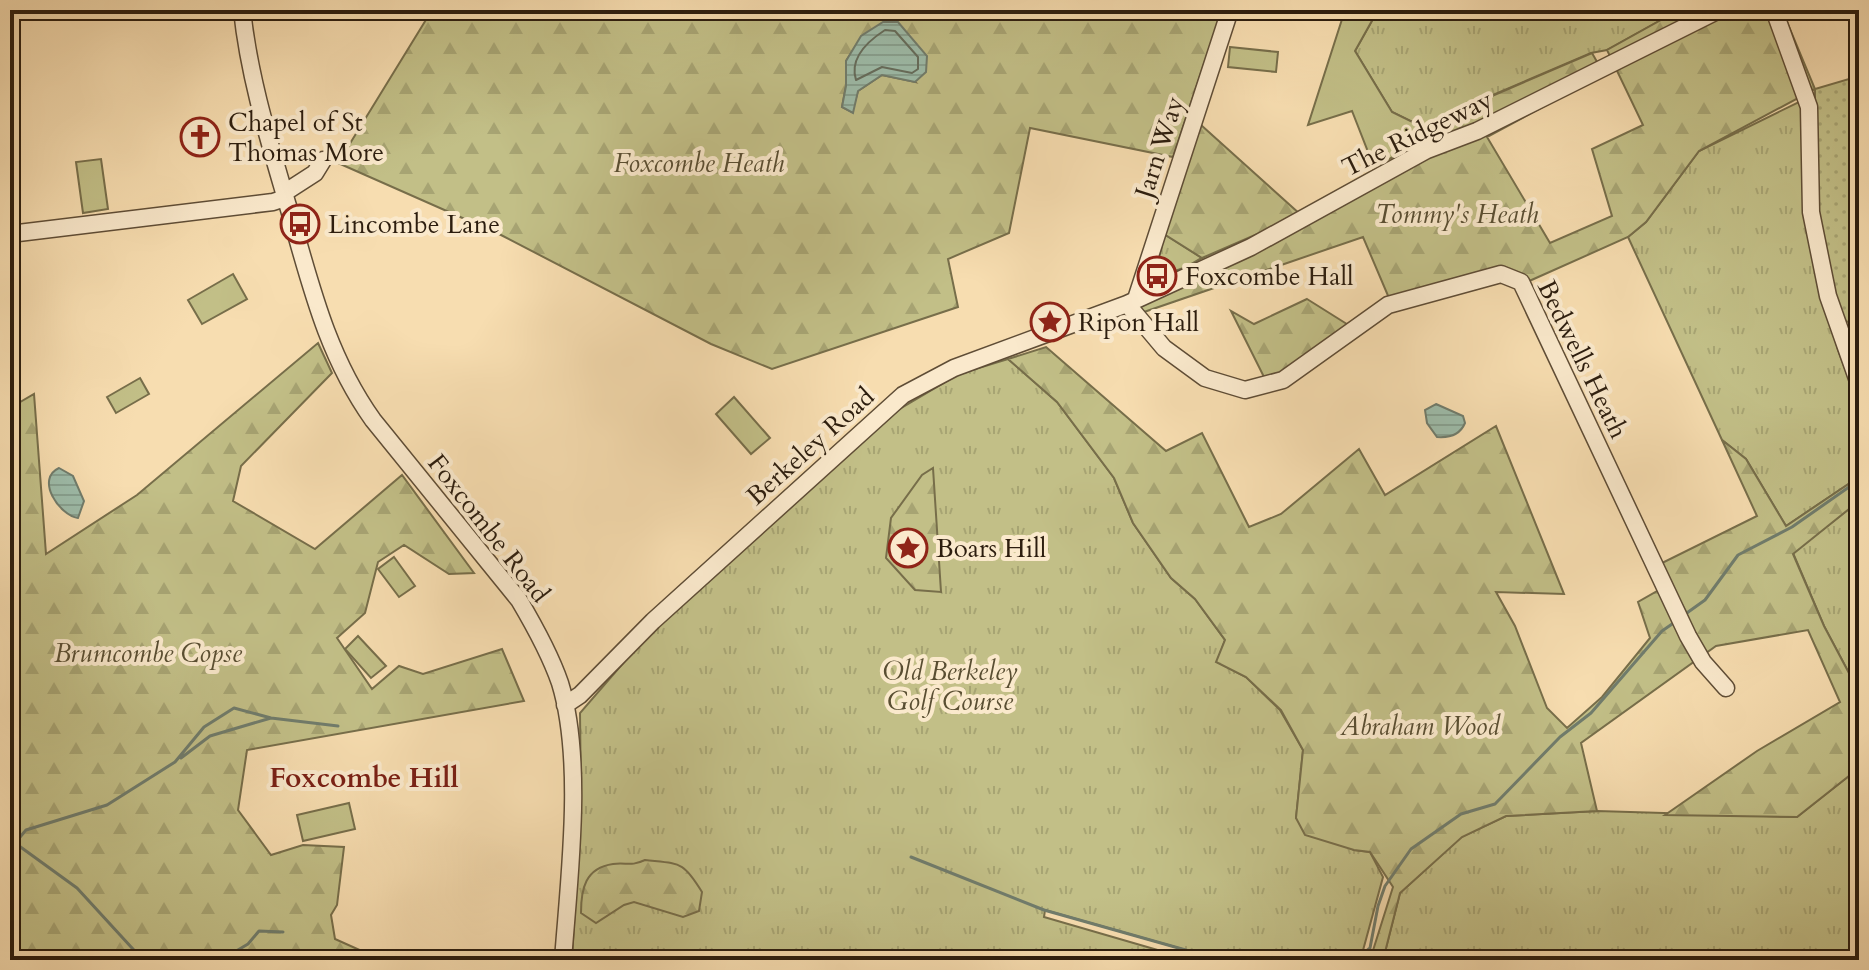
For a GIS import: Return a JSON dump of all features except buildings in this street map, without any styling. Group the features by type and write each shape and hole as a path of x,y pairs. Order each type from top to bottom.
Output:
{"street":[{"name":"Foxcombe Road","path":"242,10 249,64 285,195 327,334 351,389 519,600 550,656 565,705 572,785 563,960"},
{"name":"Jarn Way","path":"1132,301 1230,10"},
{"name":"The Ridgeway","path":"1132,301 1251,247 1427,150 1477,131 1719,10"},
{"path":"1774,10 1809,107 1811,212 1828,296 1859,384"},
{"path":"10,234 273,202 315,173 323,160"},
{"name":"Bedwells Heath","path":"1132,301 1164,348 1205,378 1245,390 1283,380 1388,305 1501,274 1521,282 1688,636 1703,662 1726,688"},
{"name":"Berkeley Road","path":"565,705 580,695 653,621 903,395 954,368 1132,301"}],"green space":[{"name":"Foxcombe Heath","path":"432,10 1222,10 1173,157 1030,128 1009,233 948,259 958,307 772,369 711,344 501,235 338,163","holes":["862,36 915,82 882,75 858,91 852,112 842,107 846,61"]},
{"path":"1345,10 1378,10 1355,51 1392,112 1437,134 1374,167 1352,111 1308,125"},
{"path":"1378,10 1679,10 1607,50 1591,53 1434,120 1437,134 1392,112 1355,51"},
{"name":"Tommy's Heath","path":"1679,10 1782,10 1815,89 1699,151 1646,222 1628,237 1527,282 1507,270 1389,298 1363,237 1141,313 1141,303 1445,149 1434,121 1592,53 1604,74 1487,137 1550,243 1612,216 1592,149 1643,125 1607,50"},
{"path":"1230,47 1278,52 1276,72 1228,67"},
{"path":"1859,76 1859,319 1846,322 1830,286 1815,212 1815,89"},
{"path":"1803,100 1814,255 1838,350 1859,406 1859,477 1786,526 1746,459 1722,440 1628,237 1646,222 1699,151"},
{"path":"1201,125 1301,215 1202,258 1164,234"},
{"path":"101,159 108,209 83,213 76,162"},
{"path":"1164,234 1202,258 1176,271 1159,268"},
{"path":"233,274 247,299 202,324 188,300"},
{"path":"1307,299 1350,326 1297,366 1265,379 1231,311 1254,324"},
{"name":"Brumcombe Copse","path":"318,343 332,373 241,466 233,501 315,549 402,475 474,573 449,574 404,545 378,562 365,613 337,638 372,689 399,666 423,674 502,649 524,701 247,750 238,810 271,855 303,845 344,847 337,905 331,915 335,939 364,952 401,960 10,960 10,556 20,555 10,408 34,394 46,554 137,495"},
{"name":"Abraham Wood","path":"1046,347 1166,451 1202,433 1249,527 1281,514 1359,449 1385,495 1496,426 1564,594 1496,592 1515,626 1547,708 1567,728 1602,697 1650,638 1638,602 1671,583 1662,563 1757,516 1722,440 1746,459 1786,526 1859,477 1859,501 1793,554 1824,626 1859,692 1859,768 1797,817 1665,815 1757,751 1840,702 1808,630 1716,646 1581,743 1597,811 1506,816 1462,837 1400,893 1383,960 1370,960 1393,887 1370,852 1305,835 1296,818 1303,750 1281,710 1246,677 1216,662 1225,640 1195,599 1171,578 1133,523 1114,478 1057,402 1008,359"},
{"name":"Old Berkeley Golf Course","path":"1008,359 1057,402 1114,478 1133,523 1171,578 1195,599 1225,640 1217,662 1246,677 1280,710 1303,750 1296,818 1354,850 1370,852 1383,877 1362,954 1356,960 1221,960 1045,910 1044,917 1192,960 572,960 581,800 580,713 656,625 898,410 959,374"},
{"path":"140,378 149,394 116,413 107,397"},
{"path":"734,397 770,438 751,454 716,414"},
{"path":"933,468 941,592 915,590 886,558 891,518 922,475"},
{"path":"1859,501 1859,692 1824,626 1793,553"},
{"path":"394,557 415,586 399,597 378,569"},
{"path":"358,636 386,666 371,678 345,649"},
{"path":"1859,768 1859,960 1383,960 1400,893 1461,837 1506,816 1597,811 1797,817"},
{"path":"349,803 355,829 303,841 297,815"},
{"path":"645,860 674,864 685,869 702,892 699,911 683,917 634,902 596,923 581,913 586,881 596,870 613,864"}],"water":[{"path":"883,22 898,22 927,56 926,72 915,82 882,75 858,91 853,113 842,107 846,61 861,36"},
{"path":"1436,404 1463,416 1465,423 1457,433 1437,437 1427,423 1425,410"},
{"path":"59,468 73,476 84,501 78,518 64,510 52,496 49,480"}],"waterway":[{"path":"1684,615 1705,600 1738,555 1792,527 1859,480"},
{"path":"1356,960 1370,948 1385,886 1411,849 1461,814 1495,804 1560,737 1591,713 1662,631 1675,622"},
{"path":"15,843 26,830 107,805 175,762 204,727 234,708 271,718 338,726"},
{"path":"181,758 210,736 271,718"},
{"path":"10,843 15,843 77,888 143,960"},
{"path":"911,857 1044,910 1221,960"},
{"path":"221,960 248,944 259,931 283,932"}],"place":[{"name":"Chapel of St Thomas More","path":"200,137"},
{"name":"Lincombe Lane","path":"300,224"},
{"name":"Foxcombe Hall","path":"1157,276"},
{"name":"Ripon Hall","path":"1050,322"},
{"name":"Boars Hill","path":"908,548"}],"district":[{"name":"Foxcombe Hill","path":"364,777"}]}
